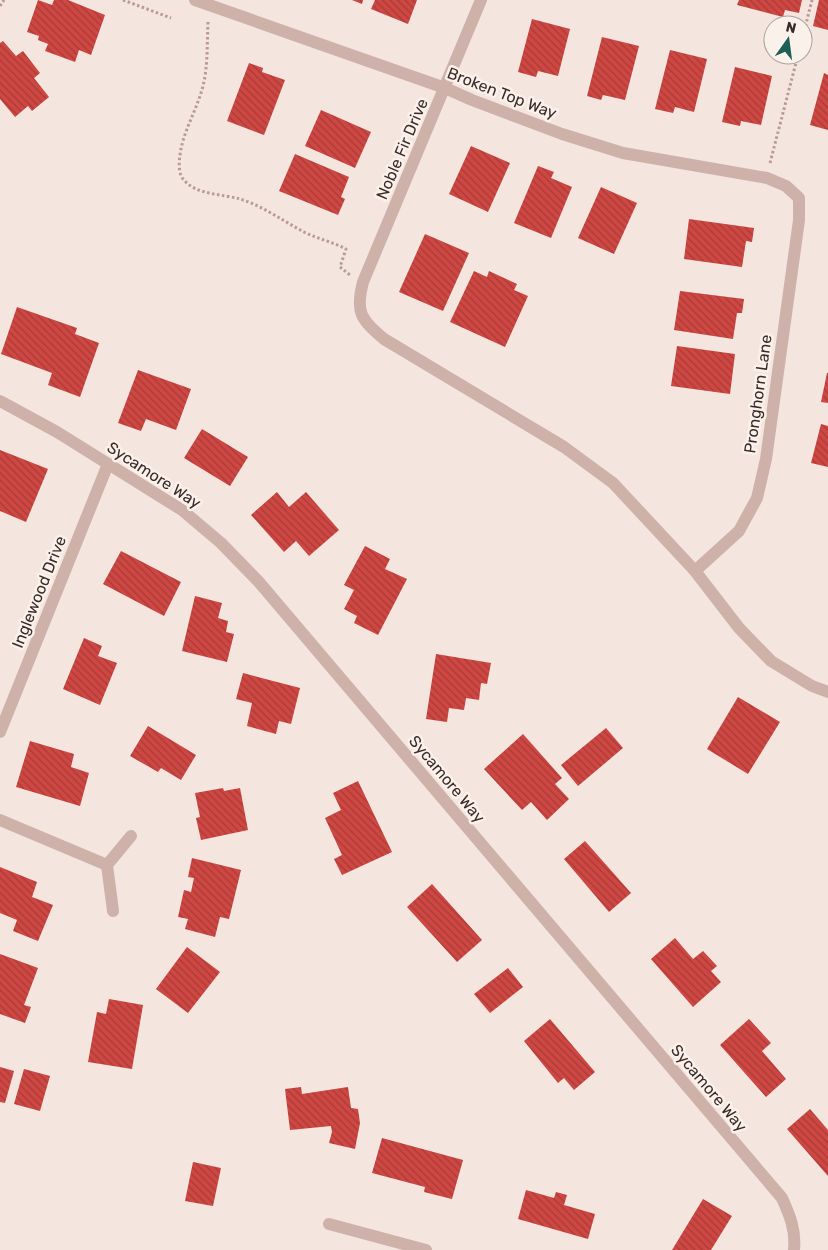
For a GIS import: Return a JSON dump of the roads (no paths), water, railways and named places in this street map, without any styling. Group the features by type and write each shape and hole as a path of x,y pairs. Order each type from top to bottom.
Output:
{"street":[{"name":"Broken Top Way","path":"195,0 445,88 562,134 623,153 767,178 786,186 799,198"},
{"name":"Noble Fir Drive","path":"481,0 363,282 359,297 360,312 370,326 384,338 564,447 613,483 695,571"},
{"name":"Pronghorn Lane","path":"695,571 739,531 756,498 766,459 799,220 799,198"},
{"name":"Sycamore Way","path":"0,401 57,432 182,510 221,543 258,581 782,1198 792,1220 795,1237 794,1250"},
{"name":"Inglewood Drive","path":"0,732 108,464"},
{"path":"695,571 739,628 771,661 812,686 828,692"},
{"path":"0,820 107,865"},
{"path":"113,911 107,865 131,836"},
{"path":"329,1224 426,1250"}]}
